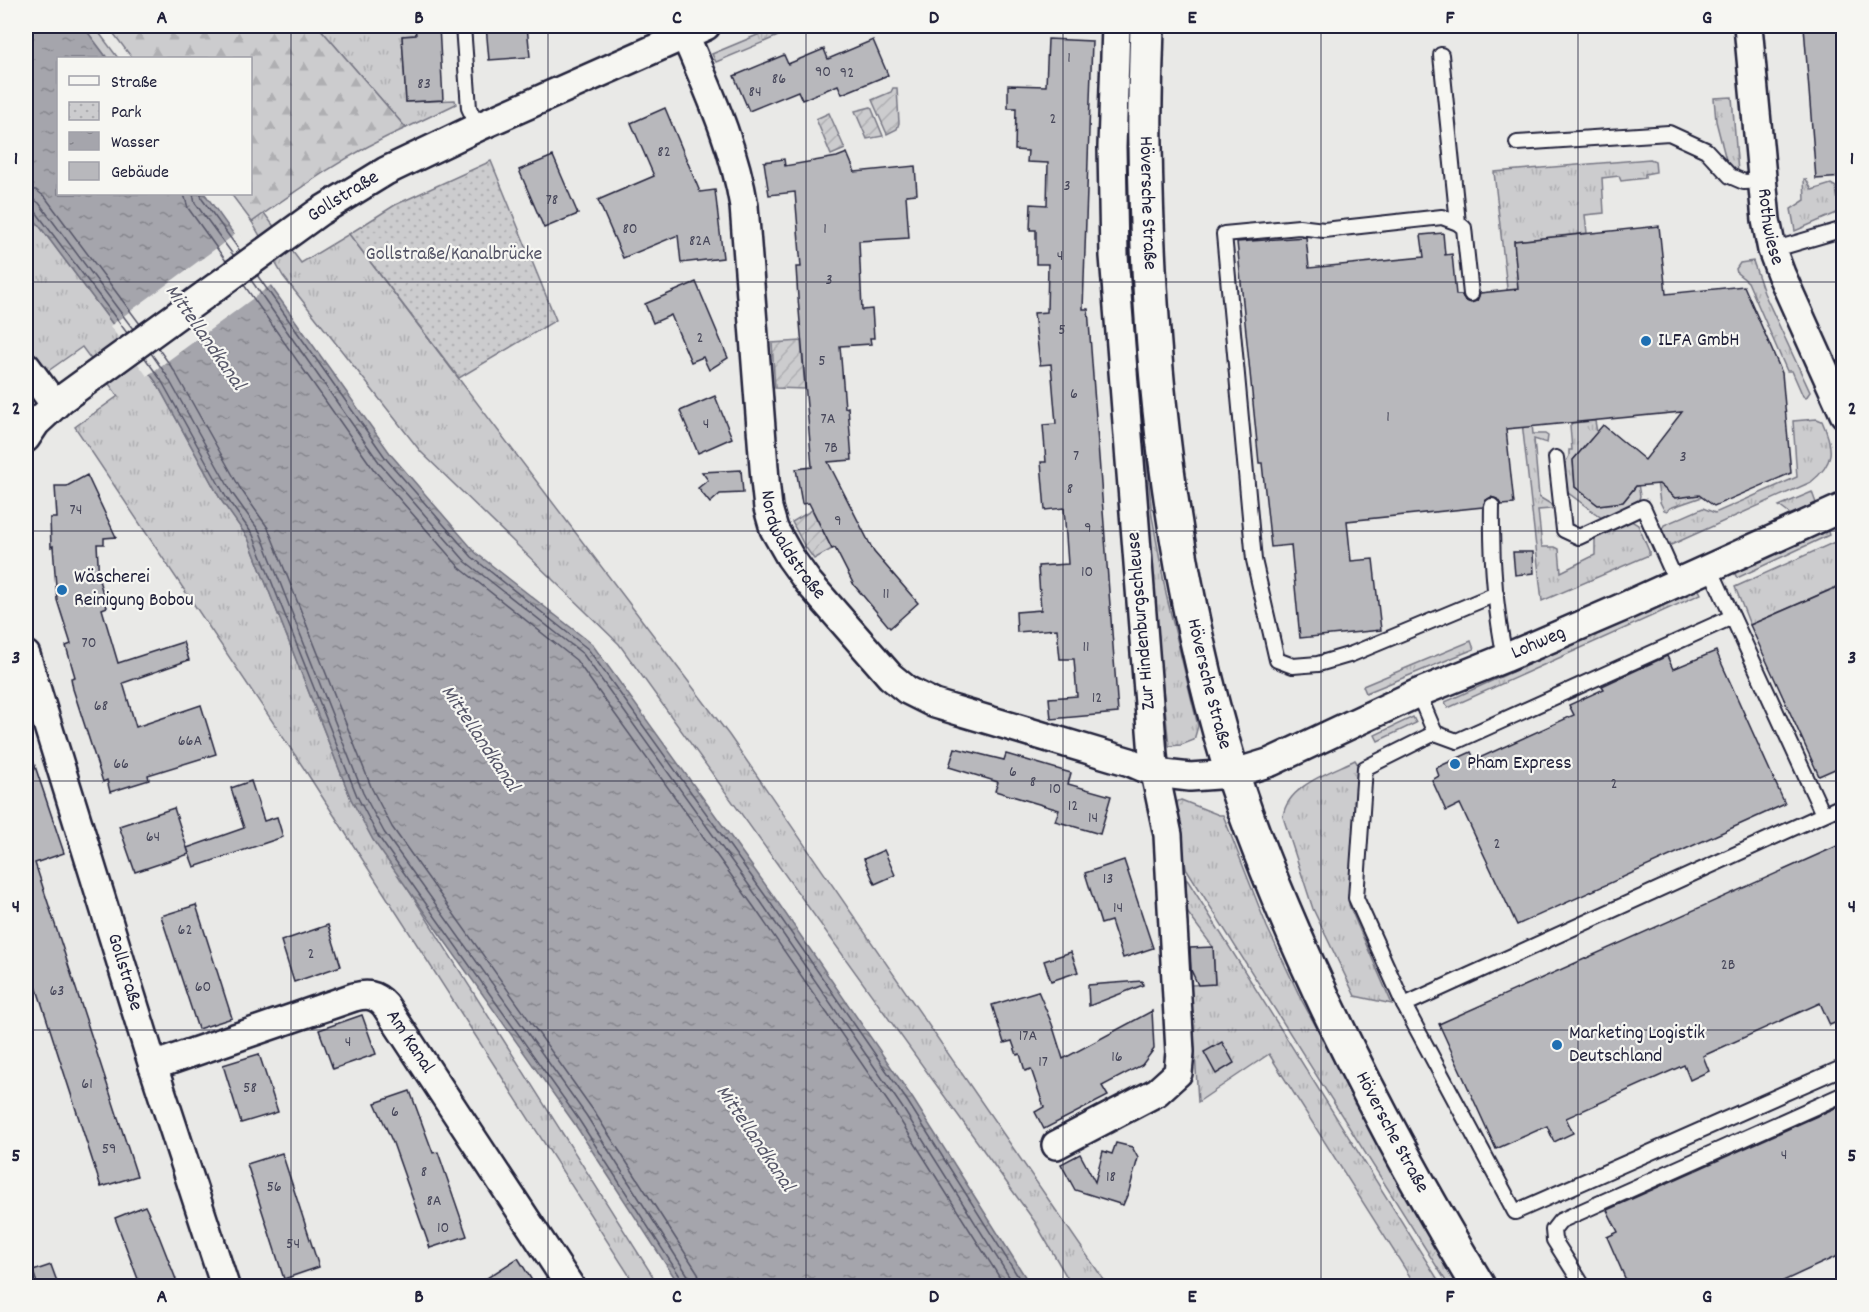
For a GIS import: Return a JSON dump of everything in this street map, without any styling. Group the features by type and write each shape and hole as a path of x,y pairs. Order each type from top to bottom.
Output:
{"main road":[{"name":"Höversche Straße","path":"1147,26 1144,142 1148,260 1165,460 1173,520 1192,616 1232,774 1278,895 1339,1033 1388,1128 1478,1287"}],"street":[{"name":"Zur Hindenburgschleuse","path":"1056,1145 1157,1092 1178,1073 1180,1052 1168,835 1155,773 1142,632 1114,256 1112,147 1116,26"},
{"name":"Rothwiese","path":"1748,26 1766,220 1772,250 1842,407"},
{"name":"Gollstraße","path":"26,438 36,423 55,405 319,212 386,171 478,127 696,30"},
{"name":"Nordwaldstraße","path":"696,30 732,150 744,206 743,277 748,343 768,508 774,529 808,582 874,660 907,690 935,704 1130,762 1155,773 1190,777 1232,774"},
{"path":"26,366 55,405"},
{"name":"Lohweg","path":"1232,774 1271,762 1418,693 1677,583 1844,507"},
{"name":"Gollstraße","path":"26,655 153,1066 225,1287"},
{"name":"Am Kanal","path":"153,1066 354,997 365,994 378,998 385,1005 570,1287"}],"lane":[{"path":"463,26 469,108 478,127"},
{"path":"1441,55 1458,223"},
{"path":"1517,143 1669,133 1706,150 1730,176 1744,182 1762,181"},
{"path":"1471,294 1464,228 1442,217 1324,230 1299,226 1224,234 1254,561 1277,660 1293,666 1318,664 1352,654 1496,594"},
{"path":"1772,250 1844,229"},
{"path":"1556,458 1564,530 1579,537 1643,507 1677,583"},
{"path":"1492,506 1491,539 1498,624 1505,658"},
{"path":"1710,568 1823,814"},
{"path":"1732,616 1457,741 1435,734 1365,768 1356,898 1404,1005 1515,1212 1844,1067"},
{"path":"1418,693 1435,734"},
{"path":"1404,1005 1844,805"},
{"path":"1583,1287 1554,1240 1553,1230 1560,1221 1844,1094"}],"green space":[{"path":"83,26 94,26 117,57 106,57"},
{"path":"108,26 318,26 406,128 346,159 252,222 232,195 252,195 252,57 131,57"},
{"path":"318,26 415,26 416,35 402,36 406,102 455,100 456,104 406,128"},
{"path":"779,26 802,26 716,62 712,54"},
{"path":"1124,26 1131,26 1141,361 1152,516 1166,594 1198,726 1194,740 1181,745 1169,746 1145,516 1121,178"},
{"path":"893,88 897,88 899,123 897,129 887,134 872,100 891,92"},
{"path":"1732,97 1738,172 1726,160 1716,121 1714,98"},
{"path":"871,107 883,136 867,139 855,111"},
{"path":"829,113 845,149 831,155 816,119"},
{"path":"1650,159 1655,161 1656,172 1645,174 1645,178 1621,181 1619,176 1602,178 1604,213 1585,215 1587,233 1514,241 1533,434 1548,436 1547,443 1534,439 1539,497 1554,506 1551,509 1538,510 1542,547 1559,549 1561,572 1595,555 1595,537 1630,520 1638,525 1649,551 1649,555 1542,601 1494,172"},
{"name":"Gollstraße/Kanalbrücke","path":"491,161 556,320 459,378 349,234 395,205"},
{"path":"1804,179 1812,190 1831,184 1836,187 1839,212 1795,231 1791,209 1805,200"},
{"path":"26,208 156,382 221,500 248,538 351,799 659,1286 636,1286 305,770 75,427 118,396 82,347 41,376 26,353"},
{"path":"264,213 301,263 349,234 729,735 1108,1286 1072,1286 1035,1222 619,644 421,452 283,276 252,222"},
{"path":"1753,261 1764,293 1810,392 1806,398 1792,371 1787,371 1748,282 1737,273 1736,269 1740,263"},
{"path":"801,341 805,389 775,388 772,343"},
{"path":"1817,419 1822,421 1829,439 1830,455 1825,468 1811,482 1671,545 1667,544 1661,532 1664,525 1703,508 1715,513 1797,477 1793,421"},
{"path":"1595,421 1598,438 1591,439 1573,460 1575,487 1598,505 1623,502 1638,484 1640,496 1638,502 1603,519 1567,492 1564,465 1569,456 1569,450 1572,450 1570,426 1572,423"},
{"path":"1657,482 1675,498 1699,495 1702,497 1667,511 1664,510 1660,502"},
{"path":"1812,492 1816,503 1791,515 1779,506"},
{"path":"812,510 832,549 814,559 792,522"},
{"path":"1827,529 1829,535 1737,578 1734,572"},
{"path":"1837,541 1843,541 1843,584 1750,625 1735,587"},
{"path":"1698,588 1701,594 1448,708 1445,702"},
{"path":"1471,641 1474,649 1366,693 1363,686"},
{"path":"1413,717 1416,723 1378,741 1375,735"},
{"path":"1355,760 1357,763 1349,905 1392,1004 1355,996 1313,909 1283,817 1292,797 1311,781"},
{"path":"1181,800 1223,815 1267,927 1301,999 1459,1286 1449,1286 1186,868 1175,807"},
{"path":"1186,879 1442,1286 1416,1286 1269,1054 1198,1102 1191,985 1215,984 1213,947 1187,912"}],"water":[{"name":"Mittellandkanal","path":"26,26 83,26 106,57 57,57 57,195 206,195 392,456 476,553 592,644 772,894 913,1099 1031,1286 680,1286 574,1123 373,840 351,799 248,538 221,500 156,382 26,208"}],"pier":[{"path":"237,233 274,283 147,376 110,326"}],"building":[{"path":"415,26 439,26 443,100 406,102 402,36 416,35"},
{"path":"486,26 527,26 530,57 489,60"},
{"path":"1844,26 1844,177 1816,179 1804,27"},
{"path":"1048,39 1092,41 1083,309 1088,309 1118,713 1051,719 1049,698 1077,696 1074,659 1060,659 1057,629 1017,632 1016,612 1041,610 1038,566 1068,564 1064,508 1045,510 1041,462 1046,462 1043,425 1056,424 1051,364 1040,365 1034,313 1047,312 1048,264 1036,264 1036,230 1030,230 1031,204 1047,205 1048,163 1027,162 1028,151 1015,150 1016,108 1008,108 1008,85 1046,86"},
{"path":"873,40 888,75 842,94 838,85 802,100 798,91 749,111 734,76 784,55 788,64 824,49 828,59"},
{"path":"665,108 700,192 715,190 723,258 681,263 678,235 623,258 598,200 654,176 631,123"},
{"path":"847,153 855,172 915,166 917,194 906,195 909,238 859,241 862,310 872,309 874,338 870,338 871,344 840,346 852,460 828,462 874,552 918,603 890,628 854,585 835,548 832,549 809,503 802,504 796,469 812,467 796,267 801,267 795,192 769,195 764,162 784,159 785,166 837,157"},
{"path":"553,156 578,214 544,228 519,170"},
{"path":"1659,226 1666,294 1744,286 1782,373 1791,473 1714,506 1699,495 1675,498 1659,484 1636,486 1623,502 1598,505 1575,487 1573,460 1603,425 1645,460 1682,412 1506,429 1514,504 1501,505 1497,499 1491,497 1485,501 1483,507 1347,521 1351,561 1373,559 1381,630 1300,638 1291,545 1271,547 1262,463 1259,463 1237,242 1306,237 1309,268 1424,257 1421,235 1443,233 1445,255 1452,254 1456,295 1462,295 1464,300 1471,303 1477,301 1480,293 1518,289 1514,241"},
{"path":"696,282 728,358 709,370 703,357 691,362 671,315 653,323 645,304"},
{"path":"715,396 732,438 698,453 680,411"},
{"path":"741,470 743,493 720,494 710,503 698,488 708,480 702,472"},
{"path":"87,475 116,537 104,538 104,544 97,544 99,580 107,607 102,609 118,663 183,642 189,660 123,683 136,727 201,705 216,754 148,775 149,780 110,792 107,780 103,782 73,689 71,678 75,677 66,646 71,644 57,600 53,546 51,547 50,518 57,518 55,486 67,486"},
{"path":"1513,552 1533,552 1534,573 1515,575"},
{"path":"1844,584 1844,765 1819,776 1750,625"},
{"path":"1716,651 1785,804 1517,925 1460,804 1446,811 1432,780 1439,776 1436,768 1471,752 1475,760 1574,715 1569,705 1604,689 1602,686 1667,656 1673,669"},
{"path":"26,748 29,748 64,853 35,863 137,1176 101,1187 26,955"},
{"path":"955,748 1004,760 1006,754 1071,773 1068,784 1111,796 1100,834 1055,821 1059,810 995,791 998,782 949,767"},
{"path":"251,781 264,821 277,817 283,837 194,867 187,848 244,828 231,788"},
{"path":"174,808 189,854 135,872 119,826"},
{"path":"1844,843 1844,1019 1830,1025 1820,1003 1703,1056 1709,1071 1690,1080 1684,1065 1566,1118 1573,1133 1554,1142 1547,1126 1496,1149 1439,1024"},
{"path":"884,850 895,875 875,884 864,859"},
{"path":"1124,860 1153,948 1123,958 1111,921 1101,924 1085,873"},
{"path":"196,905 232,1018 198,1029 161,916"},
{"path":"328,925 341,966 294,982 281,941"},
{"path":"1213,947 1215,984 1198,985 1191,970 1190,948"},
{"path":"1071,952 1078,972 1051,981 1044,961"},
{"path":"1142,981 1143,985 1089,1006 1088,985"},
{"path":"1038,991 1063,1059 1152,1011 1154,1049 1142,1065 1102,1086 1108,1096 1044,1129 1035,1112 1044,1107 1031,1069 1025,1071 1020,1054 1017,1055 1012,1041 1004,1043 992,1005"},
{"path":"362,1015 376,1054 333,1069 319,1030"},
{"path":"1222,1042 1234,1063 1216,1074 1204,1052"},
{"path":"259,1054 278,1112 241,1123 223,1065"},
{"path":"410,1091 433,1153 438,1152 467,1236 430,1248 393,1143 375,1103"},
{"path":"1844,1104 1844,1253 1783,1281 1786,1287 1629,1287 1607,1237 1618,1232 1607,1210"},
{"path":"1116,1143 1132,1147 1138,1158 1123,1205 1075,1190 1061,1164 1080,1154 1095,1182 1103,1151 1112,1154"},
{"path":"282,1153 319,1267 284,1279 247,1164"},
{"path":"145,1206 179,1287 141,1287 115,1218"},
{"path":"518,1258 536,1287 473,1287"},
{"path":"51,1265 59,1287 38,1287 33,1271"}],"place":[{"name":"ILFA GmbH","path":"1646,341"},
{"name":"Wäscherei Reinigung Bobou","path":"62,590"},
{"name":"Pham Express","path":"1455,764"},
{"name":"Marketing Logistik Deutschland","path":"1557,1045"}]}
